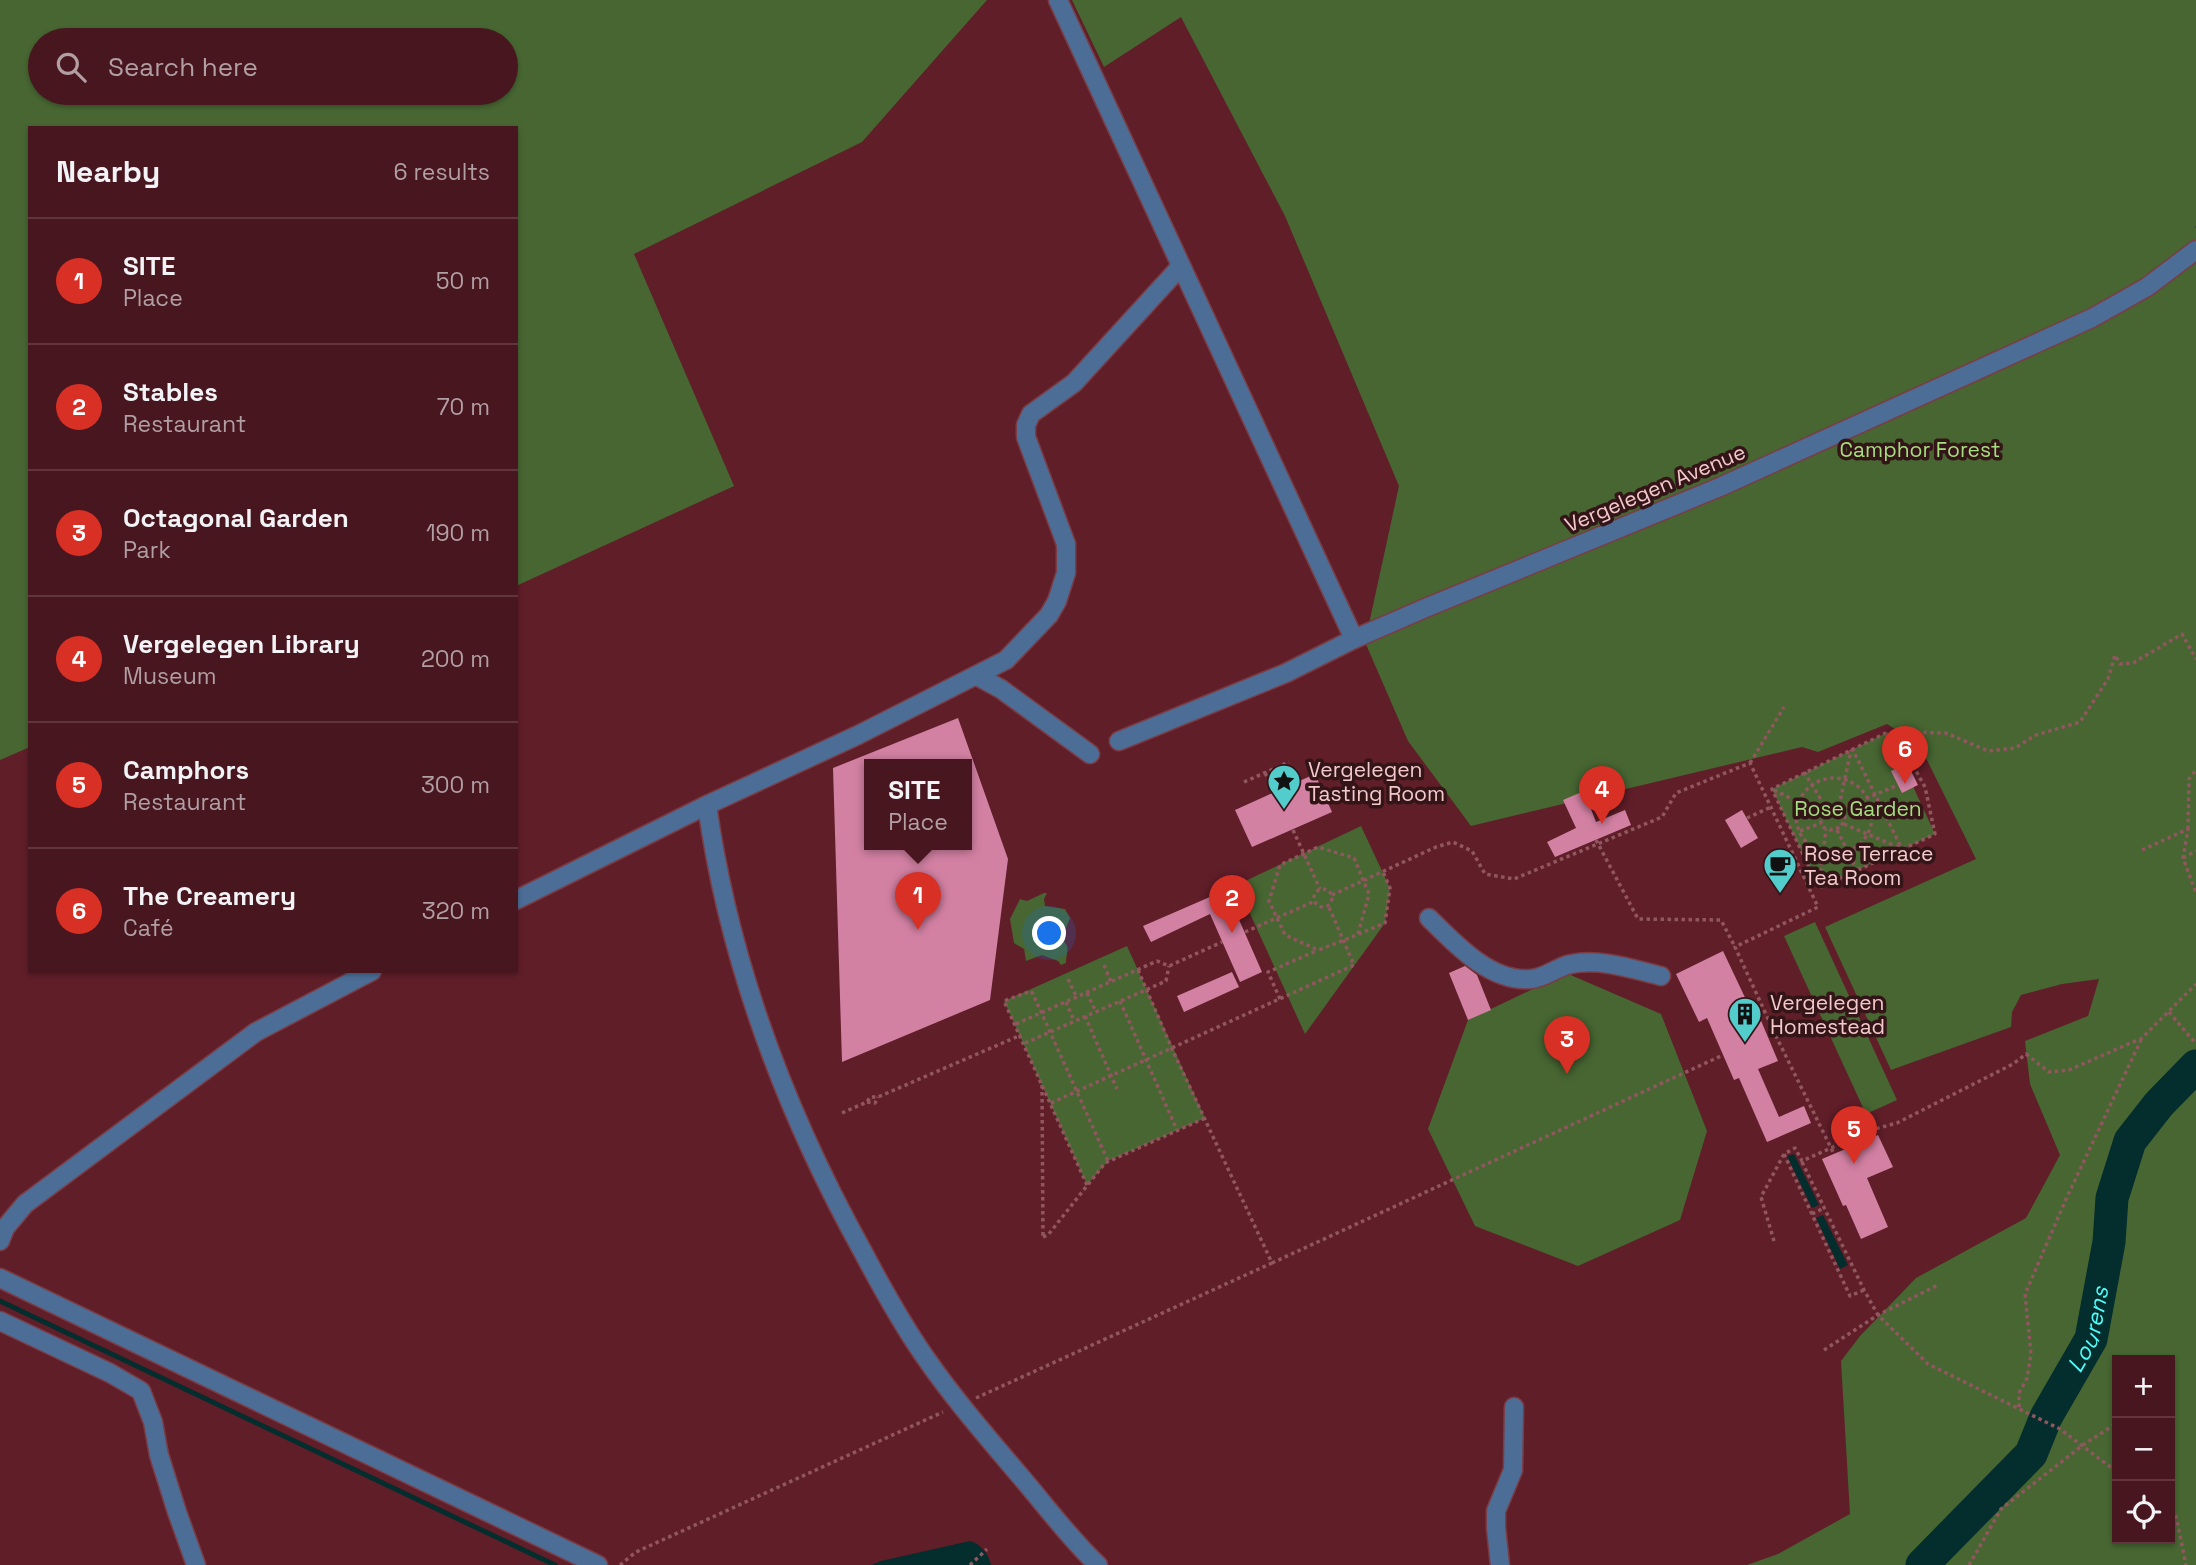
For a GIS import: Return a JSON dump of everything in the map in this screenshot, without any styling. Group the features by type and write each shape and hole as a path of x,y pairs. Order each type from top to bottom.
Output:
{"street":[{"path":"1058,0 1354,639"},
{"name":"Vergelegen Avenue","path":"1119,741 1286,673 1354,639 1720,487 2092,318 2147,287 2196,250"},
{"path":"518,899 707,804 858,735 1006,660 1049,615 1057,601 1066,573 1066,544 1026,437 1028,419 1036,409 1074,383 1181,266"},
{"path":"976,676 1001,689 1090,754"},
{"path":"707,804 714,858 742,971 773,1061 806,1140 844,1219 925,1357 993,1444 1098,1565"},
{"path":"1429,918 1462,951 1507,979 1533,979 1571,964 1606,962 1661,976"},
{"path":"0,1241 5,1228 26,1204 256,1032 368,973"},
{"path":"0,1278 598,1565"},
{"path":"0,1321 110,1373 141,1391 153,1422 159,1455 177,1512 196,1565"},
{"path":"1500,1565 1496,1511 1513,1470 1514,1407"}],"path":[{"path":"1896,735 1901,732 1946,733 1988,751 2015,748 2036,735 2080,722 2108,679 2115,655 2120,664 2133,663 2182,634 2196,659"},
{"path":"1332,895 1436,847 1453,842 1472,850 1485,874 1514,879 1662,817 1676,793 1750,763 1784,707"},
{"path":"1772,789 1888,732 1896,735 1924,787 1935,834 1819,888"},
{"path":"1852,748 1840,808 1845,817 1844,824 1837,830 1826,829 1821,823 1821,813 1825,807 1830,805 1840,808 1898,785"},
{"path":"1852,748 1902,849"},
{"path":"1244,782 1289,762"},
{"path":"1735,947 1818,907 1750,763"},
{"path":"2196,770 2189,779 2189,828 2183,858 2196,893"},
{"path":"1804,772 1825,807"},
{"path":"1265,773 1275,793"},
{"path":"1831,778 1844,779 1857,786 1867,797 1872,818 1868,835 1843,853 1823,853 1807,844 1795,818 1797,802 1811,785 1831,778"},
{"path":"1772,789 1821,813"},
{"path":"1772,789 1819,888"},
{"path":"1747,818 1771,807"},
{"path":"1786,837 1821,823"},
{"path":"1844,824 1902,849"},
{"path":"2142,850 2189,828"},
{"path":"1819,888 1826,829"},
{"path":"1293,830 1320,889"},
{"path":"1837,830 1857,870"},
{"path":"1597,842 1638,919 1721,920 1834,1154"},
{"path":"1318,950 1285,935 1269,901 1280,864 1318,847 1354,858 1369,894 1358,934"},
{"path":"2183,858 2196,851"},
{"path":"1280,999 1268,972 1385,923 1390,888 1383,872"},
{"path":"1320,889 1326,889 1332,895 1332,901 1328,905 1320,906 1315,901 1315,893 1320,889"},
{"path":"1245,932 1315,901"},
{"path":"1051,1102 1354,965 1328,905"},
{"path":"1016,1024 1157,961 1169,965 1222,942"},
{"path":"1104,965 1111,982"},
{"path":"1024,1043 1166,981 1169,965"},
{"path":"1138,970 1272,1263"},
{"path":"1068,979 1076,997"},
{"path":"1802,1161 1871,1130 1897,1123 2013,1064 2026,1054 2049,1072 2069,1070 2142,1038 2196,984"},
{"path":"1087,1185 1004,1001 1031,991 1108,1161"},
{"path":"1087,993 1096,1012"},
{"path":"1120,1001 1177,1130"},
{"path":"1066,1002 1074,1021"},
{"path":"2169,1012 2196,1044"},
{"path":"1085,1016 1117,1089"},
{"path":"1767,1035 1772,1029"},
{"path":"842,1114 867,1102 870,1097 878,1097 1021,1035"},
{"path":"2022,1409 2018,1402 2019,1393 2027,1378 2031,1354 2025,1294 2067,1197 2142,1038"},
{"path":"620,1565 636,1552 1723,1055"},
{"path":"1042,1083 1043,1237 1048,1235 1108,1161 1205,1118"},
{"path":"1774,1241 1761,1197 1784,1154 1795,1148 1878,1315 1928,1364 2060,1429 2112,1468"},
{"path":"1784,1154 1850,1296 1864,1290"},
{"path":"1812,1214 1824,1208"},
{"path":"1825,1350 1878,1315 1938,1285"},
{"path":"1969,1565 2001,1508 2112,1426"},
{"path":"2175,1515 2186,1565"},
{"path":"970,1565 987,1549"}],"green space":[{"path":"0,0 987,0 862,142 634,254 734,486 518,585 518,126 28,126 28,748 0,760"},
{"name":"Camphor Forest","path":"1072,0 2196,0 2196,1565 1747,1565 1778,1554 1850,1514 1841,1361 1860,1336 1916,1278 2026,1218 2060,1155 2030,1084 2025,1041 2088,1016 2099,979 2062,984 2021,995 2012,1012 2011,1027 1891,1070 1825,927 1976,859 1919,744 1887,724 1818,752 1802,747 1471,826 1408,741 1365,642 1399,486 1285,216 1181,17 1104,67"},
{"name":"Rose Garden","path":"1888,732 1935,834 1819,888 1772,789"},
{"path":"1361,826 1390,888 1385,923 1305,1034 1237,885"},
{"path":"1047,893 1045,906 1065,909 1070,918 1060,936 1068,948 1066,963 1061,965 1058,961 1042,955 1026,961 1024,949 1014,943 1010,919 1020,899 1027,901"},
{"path":"1815,922 1897,1100 1866,1114 1784,936"},
{"path":"1127,946 1205,1118 1108,1161 1087,1185 1004,1001"},
{"path":"1566,973 1661,1014 1707,1131 1680,1220 1578,1266 1475,1226 1428,1129 1468,1020"}],"water":[{"path":"1794,1154 1819,1205 1812,1208 1787,1156"},
{"path":"1823,1215 1848,1265 1840,1269 1816,1218"},
{"path":"970,1541 984,1550 991,1565 871,1565 881,1561"}],"building":[{"path":"958,718 1008,859 990,1000 842,1062 833,768"},
{"path":"1907,763 1918,785 1902,793 1891,771"},
{"path":"1315,774 1332,812 1252,847 1235,810"},
{"path":"1584,791 1596,822 1625,810 1631,825 1555,857 1547,842 1576,828 1563,800"},
{"path":"1742,810 1758,838 1741,848 1725,820"},
{"path":"1226,890 1262,972 1240,982 1210,914 1151,942 1143,926"},
{"path":"1723,951 1749,1006 1754,1004 1778,1061 1758,1069 1779,1117 1804,1106 1811,1123 1767,1142 1739,1078 1734,1080 1707,1018 1699,1022 1676,974"},
{"path":"1465,966 1477,975 1491,1010 1468,1020 1449,973"},
{"path":"1232,972 1239,987 1184,1012 1177,996"},
{"path":"1878,1135 1893,1167 1867,1178 1888,1227 1861,1239 1822,1159"}],"waterway":[{"name":"Lourens","path":"1922,1565 2031,1454 2046,1417 2091,1339 2109,1242 2112,1198 2130,1141 2159,1104 2196,1066"},
{"path":"0,1301 555,1565"}],"place":[{"name":"The Creamery","path":"1905,784"},
{"name":"Vergelegen Tasting Room","path":"1284,811"},
{"name":"Vergelegen Library","path":"1602,824"},
{"name":"Rose Terrace Tea Room","path":"1780,895"},
{"name":"SITE","path":"918,930"},
{"name":"Stables","path":"1232,933"},
{"name":"Vergelegen Homestead","path":"1745,1044"},
{"name":"Octagonal Garden","path":"1567,1074"},
{"name":"Camphors","path":"1854,1164"}]}
